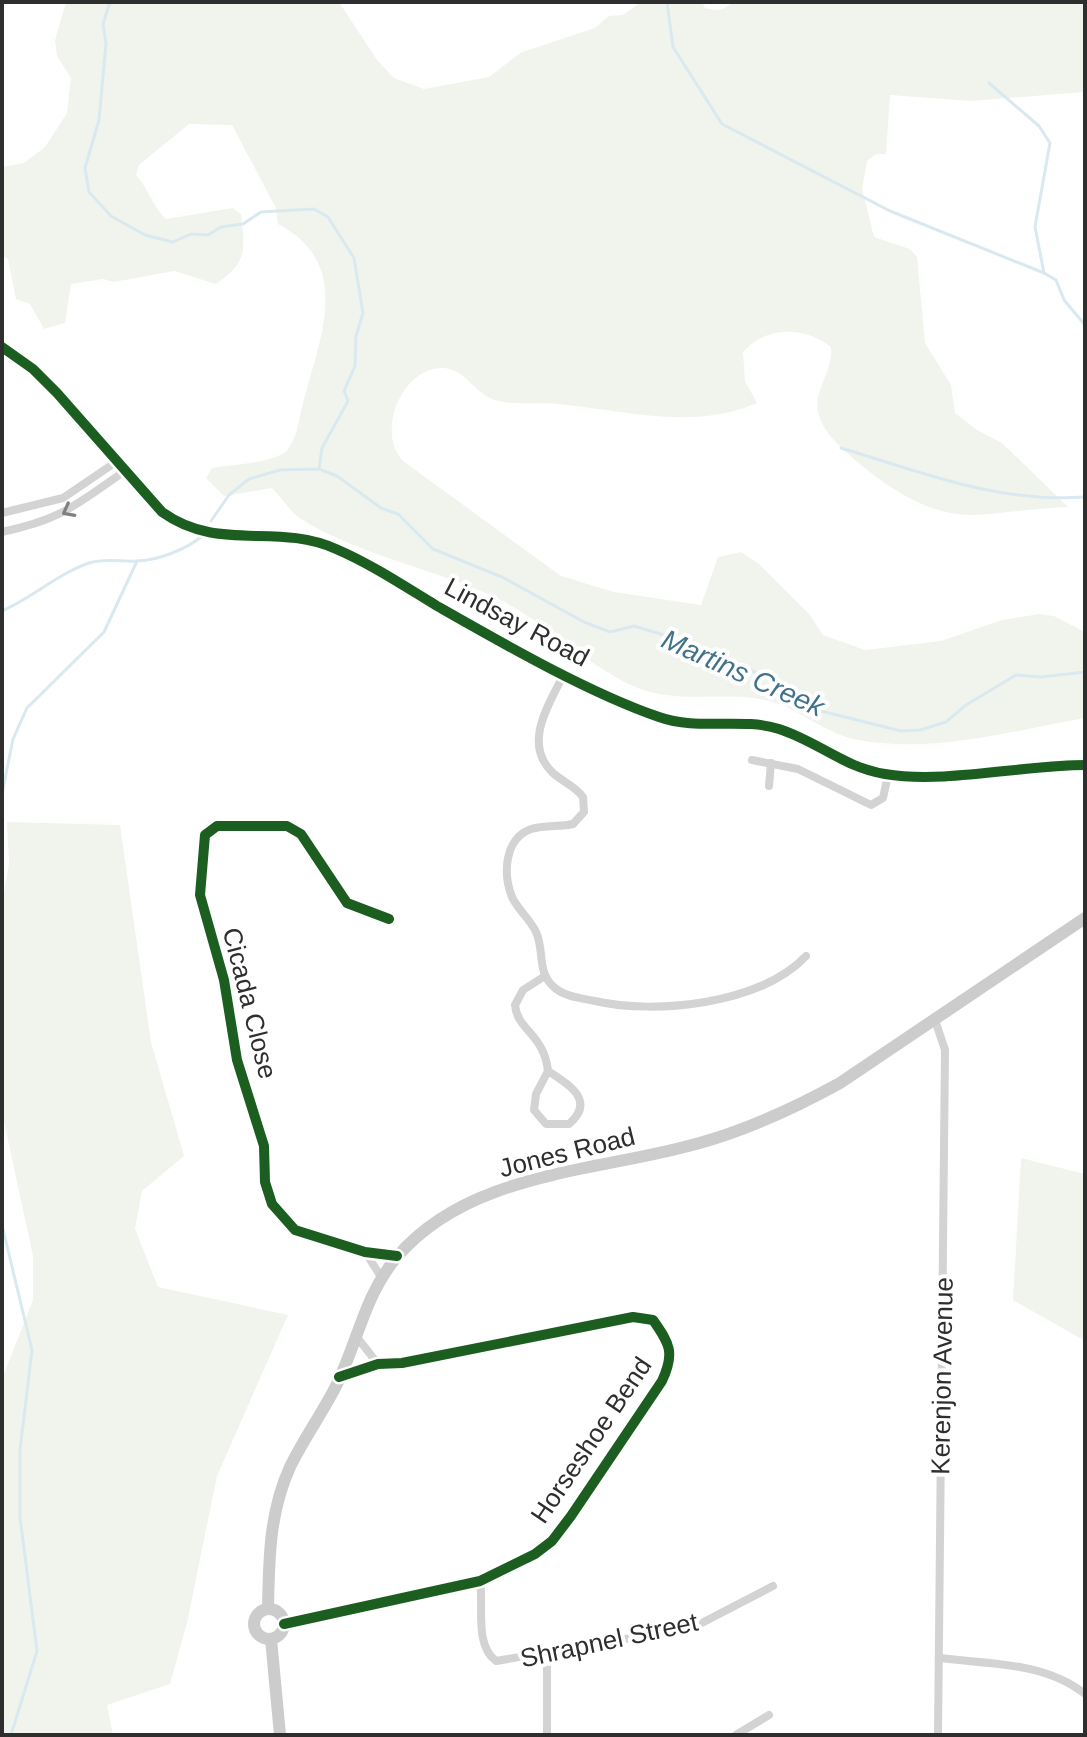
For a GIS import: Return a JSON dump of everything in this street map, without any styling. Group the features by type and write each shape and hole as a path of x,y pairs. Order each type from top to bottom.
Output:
{"main road":[{"name":"Lindsay Road","path":"2,347 26,363 57,393 162,512 183,526 225,537 292,535 335,548 565,673 660,718 695,724 754,724 778,729 854,767 888,775 1085,765"},
{"name":"Jones Road","path":"268,1609 270,1536 279,1497 290,1467 339,1377 381,1277 397,1256 448,1213 487,1195 749,1128 840,1083 1085,918"},
{"path":"268,1609 279,1613 284,1624 281,1634 271,1639 260,1636 255,1626 258,1615 268,1609"},
{"path":"271,1639 280,1735"}],"street":[{"path":"2,513 63,498 121,466"},
{"path":"2,532 46,522 75,508 121,466"},
{"path":"565,673 542,719 539,744 546,766 583,797 584,812 573,824 544,826 521,834 508,856 506,871 513,899 536,932 545,976 557,990 569,996 619,1007 662,1009 707,1001 782,978 806,956"},
{"path":"752,760 798,769 865,805 881,801 888,775"},
{"path":"769,786 771,763"},
{"name":"Cicada Close","path":"389,919 347,903 301,834 287,826 217,826 205,835 200,895 224,980 237,1060 264,1146 265,1182 272,1204 295,1230 365,1252 397,1256"},
{"path":"545,976 523,990 515,1005 520,1020 543,1047 548,1071 536,1094 534,1110 546,1124 569,1124 580,1110 580,1097 573,1086 548,1071"},
{"name":"Kerenjon Avenue","path":"935,1020 945,1050 938,1735"},
{"path":"365,1252 381,1277"},
{"name":"Horseshoe Bend","path":"284,1624 480,1581 535,1554 552,1541 571,1516 662,1381 671,1361 667,1340 653,1320 633,1317 402,1363 378,1364 339,1377"},
{"path":"355,1335 378,1364"},
{"name":"Shrapnel Street","path":"480,1581 483,1638 487,1655 496,1661 694,1627 773,1586"},
{"path":"547,1654 547,1735"},
{"path":"939,1658 1041,1670 1069,1681 1085,1694"},
{"path":"736,1735 769,1715"}],"shaded area":[{"path":"66,2 339,2 377,60 394,78 424,89 489,77 520,53 595,28 609,16 623,15 641,2 702,2 705,8 717,10 724,9 732,2 1085,2 1085,92 971,101 890,95 886,154 876,154 867,161 862,189 874,237 910,249 917,257 925,343 951,385 955,413 977,430 1002,443 1068,507 959,514 927,506 882,481 855,460 824,426 817,404 830,364 831,347 797,332 763,337 743,352 745,381 757,403 733,411 683,417 507,402 485,395 456,371 441,368 427,371 404,390 397,404 392,435 395,449 403,461 561,576 614,592 701,605 718,557 741,552 759,564 810,615 823,635 865,650 941,641 1002,620 1039,614 1054,616 1085,632 1085,718 944,743 887,744 846,737 789,708 765,700 649,692 614,676 524,614 486,593 322,531 297,516 272,488 224,496 206,478 212,468 253,463 283,454 294,438 323,328 324,281 316,260 302,241 278,224 276,208 232,125 189,124 139,165 136,175 166,219 233,208 241,214 242,254 234,269 216,284 174,271 114,282 103,279 71,284 65,323 44,329 30,304 16,299 8,259 2,255 2,167 24,163 45,147 67,113 71,78 57,56 55,40"},
{"path":"7,822 120,825 151,1042 184,1156 142,1191 135,1229 158,1287 288,1315 217,1476 187,1623 170,1684 107,1705 113,1735 2,1735 2,1379 33,1300 33,1256 2,1112 2,903 9,864"},
{"path":"1021,1158 1085,1174 1085,1341 1013,1300"}],"waterway":[{"path":"110,2 103,24 106,44 99,120 85,168 89,192 111,216 145,235 173,242 191,234 208,235 221,227 243,224 261,212 314,209 328,217 354,258 363,313 356,336 355,366 344,391 348,401 322,448 319,469"},
{"path":"667,2 673,47 722,124 890,211 1044,273 1056,280 1064,300 1085,325"},
{"path":"989,83 1039,126 1050,143 1035,227 1044,273"},
{"path":"841,448 991,491 1052,498 1085,497"},
{"name":"Martins Creek","path":"211,521 229,495 249,479 280,470 319,469 337,476 381,508 398,514 433,549 502,577 584,622 610,632 634,626 674,638 773,680 790,698 817,710 901,731 920,730 946,722 966,705 1016,675 1041,677 1085,672"},
{"name":"Martins Creek","path":"2,611 89,563 154,559 179,550 201,537"},
{"path":"2,794 13,739 27,708 104,632 137,561"},
{"path":"2,1225 32,1350 20,1450 20,1517 37,1651 11,1735"}],"cycle path":[{"path":"2,347 33,369 57,393 162,512 183,524 205,531 314,541 336,549 375,568 517,651 632,707 674,721 750,724 779,729 857,766 885,774 958,776 1085,765"},
{"path":"389,919 347,903 301,834 287,826 217,826 205,835 200,895 224,980 237,1060 264,1146 265,1182 272,1204 295,1230 365,1252 397,1256"},
{"path":"284,1624 480,1581 535,1554 552,1541 571,1516 662,1381 669,1349 653,1320 633,1317 402,1363 378,1364 339,1377"}]}
